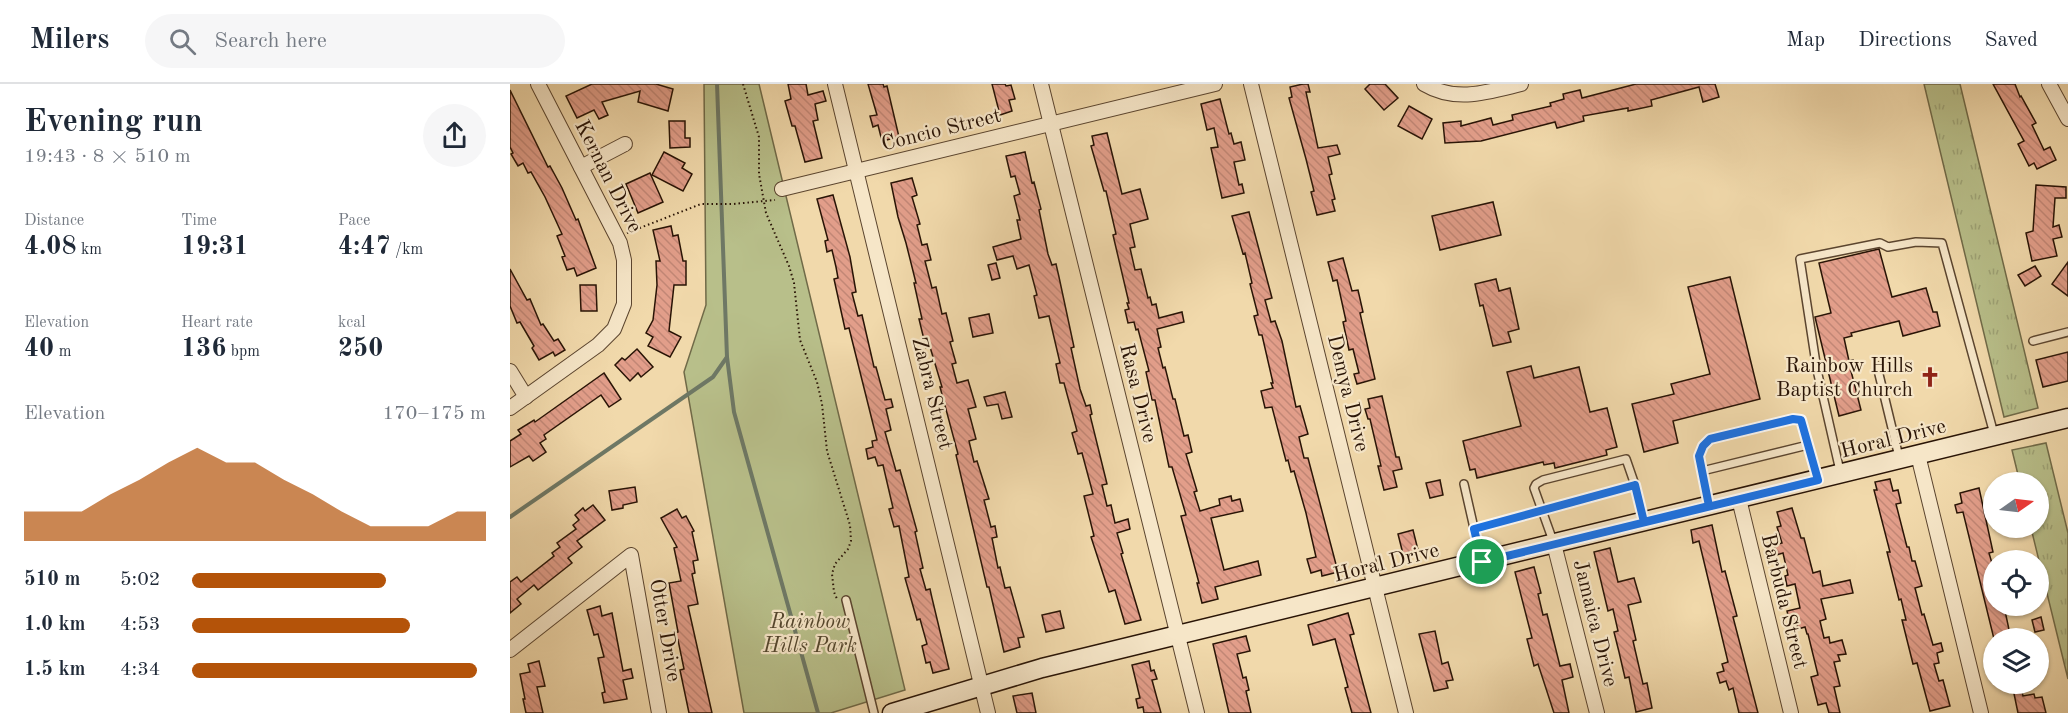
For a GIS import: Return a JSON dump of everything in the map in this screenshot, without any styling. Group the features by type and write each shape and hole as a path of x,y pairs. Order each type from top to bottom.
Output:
{"street":[{"name":"Kernan Drive","path":"510,408 606,338 621,316 625,292 624,261 618,238 538,84"},
{"name":"Zabra Street","path":"835,84 988,713"},
{"name":"Rasa Drive","path":"1041,84 1197,713"},
{"name":"Concio Street","path":"782,189 1215,84"},
{"name":"Demya Drive","path":"1251,84 1406,713"},
{"path":"1424,84 1447,94 1462,96 1477,95 1521,84"},
{"path":"2049,84 2068,119"},
{"path":"581,167 625,144"},
{"path":"510,371 526,397"},
{"name":"Horal Drive","path":"892,713 1042,668 2068,418"},
{"path":"1918,455 1981,713"},
{"name":"Barbuda Street","path":"1739,499 1791,713"},
{"name":"Jamaica Drive","path":"1554,544 1597,713"},
{"name":"Otter Drive","path":"510,650 632,555 659,713"}],"lane":[{"path":"1841,474 1817,370 1800,259 1880,243 1888,247 1916,242 1942,243 1994,436"},
{"path":"2033,340 2068,332"},
{"path":"1877,366 1899,460"},
{"path":"1709,506 1699,456 1703,446 1710,439 1793,419 1801,420 1818,480"},
{"path":"1702,471 1809,445"},
{"path":"1554,544 1534,488 1536,484 1543,480 1626,459 1644,522"},
{"path":"1464,484 1482,562"},
{"path":"1474,529 1635,485"},
{"path":"846,600 874,713"}],"path":[{"path":"743,84 759,137 759,174 764,201 770,225 792,275 800,340 817,382 827,451 850,525 851,541 848,549 835,564 832,574 837,599 846,600"},
{"path":"618,238 689,208 708,204 778,199 782,189"}],"green space":[{"name":"Rainbow Hills Park","path":"704,84 759,84 905,690 831,713 744,713 684,372 706,305"},
{"path":"1924,84 1960,84 2038,408 2004,417"},
{"path":"2046,443 2068,533 2068,679 2049,601 2049,550 2036,550 2033,538 2049,538 2049,472 2017,472 2012,450"}],"building":[{"path":"592,84 656,84 673,89 668,111 638,102 640,91 602,102 608,115 599,119 594,110 577,118 566,96"},
{"path":"788,84 806,84 808,95 823,91 826,101 815,104 818,120 813,121 822,158 805,162 785,101 791,99"},
{"path":"868,84 887,86 899,137 882,141 878,125 873,127 870,116 877,115"},
{"path":"992,84 1011,85 1015,99 1009,100 1012,111 1000,115"},
{"path":"1308,84 1310,92 1306,92 1318,148 1337,145 1340,154 1328,157 1335,211 1317,215 1311,192 1314,191 1289,98 1292,97 1290,87"},
{"path":"1370,84 1385,84 1398,98 1384,110 1365,89"},
{"path":"1636,84 1715,84 1719,97 1703,102 1699,87 1651,100 1652,106 1583,116 1584,121 1557,128 1555,122 1481,141 1445,143 1443,123 1461,121 1461,126 1491,118 1493,125 1513,120 1512,115 1551,106 1550,103 1564,99 1563,94 1580,90 1582,98"},
{"path":"1993,84 2015,84 2036,123 2032,125 2044,150 2050,147 2056,160 2037,169 2034,163 2029,166 2018,144 2024,141"},
{"path":"510,90 548,167 550,166 562,188 576,220 578,219 596,268 577,276 574,268 567,270 562,257 565,256 557,236 562,234 545,197 531,172 528,173 523,163 518,166 511,154 513,153 510,147"},
{"path":"1220,99 1229,134 1231,133 1234,144 1241,142 1245,160 1234,162 1239,185 1242,184 1244,193 1222,198 1211,148 1218,147 1214,128 1207,130 1201,104"},
{"path":"1409,106 1432,119 1422,139 1398,126"},
{"path":"669,121 685,121 685,138 690,138 690,147 670,148"},
{"path":"1107,133 1122,194 1140,189 1148,219 1130,224 1135,247 1130,248 1135,270 1141,269 1148,298 1150,297 1152,305 1156,304 1159,318 1182,312 1184,322 1157,329 1161,347 1158,348 1173,399 1175,399 1184,436 1188,435 1192,452 1186,454 1197,491 1194,492 1200,511 1220,505 1219,499 1231,496 1232,501 1240,499 1243,511 1211,518 1224,570 1258,561 1261,575 1215,587 1218,599 1202,603 1181,516 1186,515 1172,467 1169,467 1155,400 1152,400 1146,372 1149,371 1138,329 1136,330 1134,322 1128,323 1125,310 1129,309 1127,303 1129,303 1113,235 1116,234 1106,191 1104,191 1091,146 1094,145 1092,136"},
{"path":"664,152 685,163 682,168 692,174 683,191 652,175"},
{"path":"1025,152 1041,209 1039,210 1048,254 1052,265 1056,264 1074,347 1071,348 1080,389 1086,406 1090,405 1092,414 1090,415 1107,484 1102,485 1107,506 1111,505 1115,523 1128,519 1130,529 1117,533 1141,620 1125,624 1115,590 1109,592 1091,537 1094,536 1084,496 1093,494 1082,453 1078,454 1072,433 1077,431 1064,383 1060,383 1056,364 1060,363 1049,316 1039,318 1034,296 1037,295 1029,265 1017,269 1013,256 997,260 993,247 1021,239 1017,220 1020,220 1014,196 1020,194 1015,176 1011,177 1006,156"},
{"path":"650,173 663,202 638,213 626,184"},
{"path":"912,178 917,195 912,197 920,224 917,225 922,245 927,244 931,260 925,261 932,288 936,287 942,314 946,313 953,341 950,342 956,363 952,364 957,383 968,380 976,407 968,409 976,439 969,441 974,462 977,461 989,499 984,500 991,527 995,526 997,537 992,538 998,568 1000,567 1005,588 1010,587 1024,637 1018,638 1020,647 1004,652 940,387 942,387 930,347 926,348 919,319 922,319 914,283 916,283 891,183"},
{"path":"2036,185 2066,187 2066,198 2055,198 2053,227 2059,225 2062,237 2053,239 2057,256 2032,261 2026,233 2033,231"},
{"path":"833,195 850,257 856,292 852,293 858,316 862,315 874,367 876,367 885,400 891,399 893,407 886,409 891,430 885,432 896,471 900,470 917,531 915,532 923,568 920,569 926,590 930,589 949,669 933,673 930,662 926,663 922,646 927,644 920,619 917,620 905,578 909,577 899,526 894,527 889,509 893,508 883,465 878,466 875,457 868,459 866,449 873,447 872,441 877,440 849,328 845,329 834,279 838,278 836,267 832,250 827,252 825,241 828,240 817,199"},
{"path":"1493,202 1501,235 1440,250 1432,216"},
{"path":"1249,212 1272,298 1265,300 1271,322 1275,321 1282,341 1296,407 1300,406 1308,434 1299,437 1304,458 1308,458 1338,572 1322,576 1321,570 1311,573 1307,559 1316,557 1306,513 1294,471 1291,472 1288,460 1286,461 1272,407 1265,408 1261,391 1273,388 1271,383 1273,383 1262,335 1259,335 1254,316 1258,315 1245,253 1243,254 1232,216"},
{"path":"671,226 673,236 678,235 683,261 686,261 686,285 674,285 669,331 681,337 670,357 648,346 653,337 646,333 653,320 657,285 656,261 660,261 653,230"},
{"path":"1879,249 1892,297 1926,288 1933,312 1937,312 1940,326 1903,336 1899,321 1851,333 1852,336 1844,338 1849,361 1853,360 1855,370 1851,371 1861,410 1839,416 1815,317 1831,313 1819,263"},
{"path":"1343,258 1352,291 1358,290 1363,312 1360,313 1375,379 1357,384 1354,374 1359,373 1353,349 1349,350 1343,322 1346,321 1337,280 1333,281 1328,262"},
{"path":"2068,262 2068,296 2052,284"},
{"path":"996,263 1000,278 992,280 988,265"},
{"path":"2035,266 2041,276 2025,286 2018,275"},
{"path":"510,269 527,300 530,299 541,325 543,324 554,341 558,339 565,350 555,356 553,352 539,360 520,322 517,323 510,306"},
{"path":"1730,277 1760,399 1673,421 1678,443 1644,452 1632,404 1674,394 1671,384 1710,374 1688,287"},
{"path":"1496,279 1499,291 1510,288 1519,329 1508,332 1511,342 1493,346 1483,305 1480,306 1475,284"},
{"path":"580,285 596,285 597,311 581,311"},
{"path":"989,314 993,333 973,337 969,318"},
{"path":"637,349 653,367 641,377 638,373 630,381 615,365 622,358 625,360"},
{"path":"2068,352 2068,381 2043,387 2036,360"},
{"path":"1531,366 1534,378 1579,367 1590,412 1607,408 1617,447 1606,450 1607,455 1555,468 1554,463 1544,465 1543,462 1477,478 1475,469 1470,470 1463,441 1521,426 1507,372"},
{"path":"604,373 621,399 609,407 601,395 544,435 546,439 540,443 546,452 533,461 529,456 510,467 510,441 521,434 518,430 534,420 535,422"},
{"path":"1005,392 1012,417 1002,419 998,404 987,406 984,397"},
{"path":"1382,396 1396,457 1399,457 1402,469 1393,471 1397,487 1384,490 1370,419 1365,409 1370,408 1368,399"},
{"path":"1890,479 1893,491 1898,490 1901,503 1896,504 1907,547 1909,547 1912,561 1915,561 1922,586 1915,588 1922,615 1924,614 1933,645 1941,643 1943,651 1937,653 1939,663 1934,664 1939,681 1943,680 1950,706 1930,711 1917,663 1913,664 1902,620 1906,620 1887,552 1890,552 1874,490 1877,490 1875,482"},
{"path":"1440,480 1443,495 1430,498 1426,483"},
{"path":"635,487 637,502 612,510 609,491"},
{"path":"1979,488 1983,506 1983,538 1990,538 1993,550 1983,550 1983,594 1963,512 1957,513 1955,505 1962,503 1960,493"},
{"path":"593,505 605,520 577,541 582,547 568,558 572,563 538,590 534,585 517,599 521,604 510,613 510,582 517,577 521,582 554,556 552,553 560,547 557,543 576,529 573,525 579,520 575,515 583,508 585,511"},
{"path":"1792,508 1801,538 1804,538 1813,573 1820,571 1823,586 1850,580 1853,593 1821,599 1826,619 1820,621 1824,638 1829,637 1830,643 1842,640 1846,654 1838,655 1840,661 1834,662 1840,686 1834,687 1840,713 1829,713 1826,703 1818,705 1811,677 1818,675 1808,634 1805,627 1798,629 1796,621 1790,623 1787,611 1800,608 1795,584 1787,586 1785,576 1788,575 1783,553 1776,555 1774,545 1782,543 1777,527 1781,526 1777,512"},
{"path":"677,509 682,518 686,516 694,531 692,532 698,560 693,561 695,573 692,574 698,604 688,606 712,713 689,713 680,670 684,669 678,640 675,641 674,633 678,632 669,583 681,581 674,548 677,547 661,518"},
{"path":"1712,525 1722,572 1725,571 1737,616 1733,617 1758,713 1739,713 1733,688 1729,690 1726,681 1720,683 1717,673 1724,671 1722,664 1728,662 1699,541 1693,543 1691,530"},
{"path":"1413,530 1418,550 1403,554 1398,534"},
{"path":"1610,548 1618,582 1634,578 1641,602 1628,605 1636,640 1633,641 1643,684 1647,683 1652,708 1636,712 1629,677 1625,678 1614,632 1618,631 1613,609 1608,611 1594,552"},
{"path":"1534,567 1541,593 1538,594 1543,615 1547,614 1560,666 1570,664 1573,677 1562,680 1569,713 1554,713 1538,664 1534,666 1527,639 1532,638 1515,572"},
{"path":"600,606 602,616 612,613 623,671 631,669 633,678 623,680 627,699 604,703 602,693 605,692 598,658 604,657 598,634 594,635 587,610"},
{"path":"1060,611 1064,628 1046,632 1042,615"},
{"path":"1348,613 1354,634 1350,635 1371,713 1352,713 1345,688 1348,687 1335,639 1313,645 1308,625"},
{"path":"1988,616 2006,616 2009,628 1991,628"},
{"path":"2041,617 2044,628 2034,628 2032,620"},
{"path":"1435,631 1442,664 1448,662 1453,680 1446,681 1448,688 1434,691 1419,634"},
{"path":"1246,636 1250,651 1237,654 1243,678 1246,677 1249,690 1246,691 1251,713 1229,713 1213,644"},
{"path":"539,661 545,686 537,687 543,713 526,713 520,674 530,672 528,664"},
{"path":"1149,661 1151,671 1154,670 1157,679 1152,680 1161,713 1144,713 1143,707 1138,708 1136,699 1140,698 1132,665"},
{"path":"1032,693 1036,713 1017,713 1013,696"},
{"path":"2014,694 2022,694 2023,696 2034,694 2035,698 2042,697 2046,713 2018,713"}],"waterway":[{"path":"510,517 713,377 727,357 717,84"},
{"path":"727,357 734,412 818,713"}],"place":[{"name":"Rainbow Hills Baptist Church","path":"1930,377"}],"route":[{"path":"1793,419 1801,420 1818,480 1482,562 1474,529 1635,485 1644,522 1709,506 1699,456 1703,446 1710,439 1793,419"}]}
